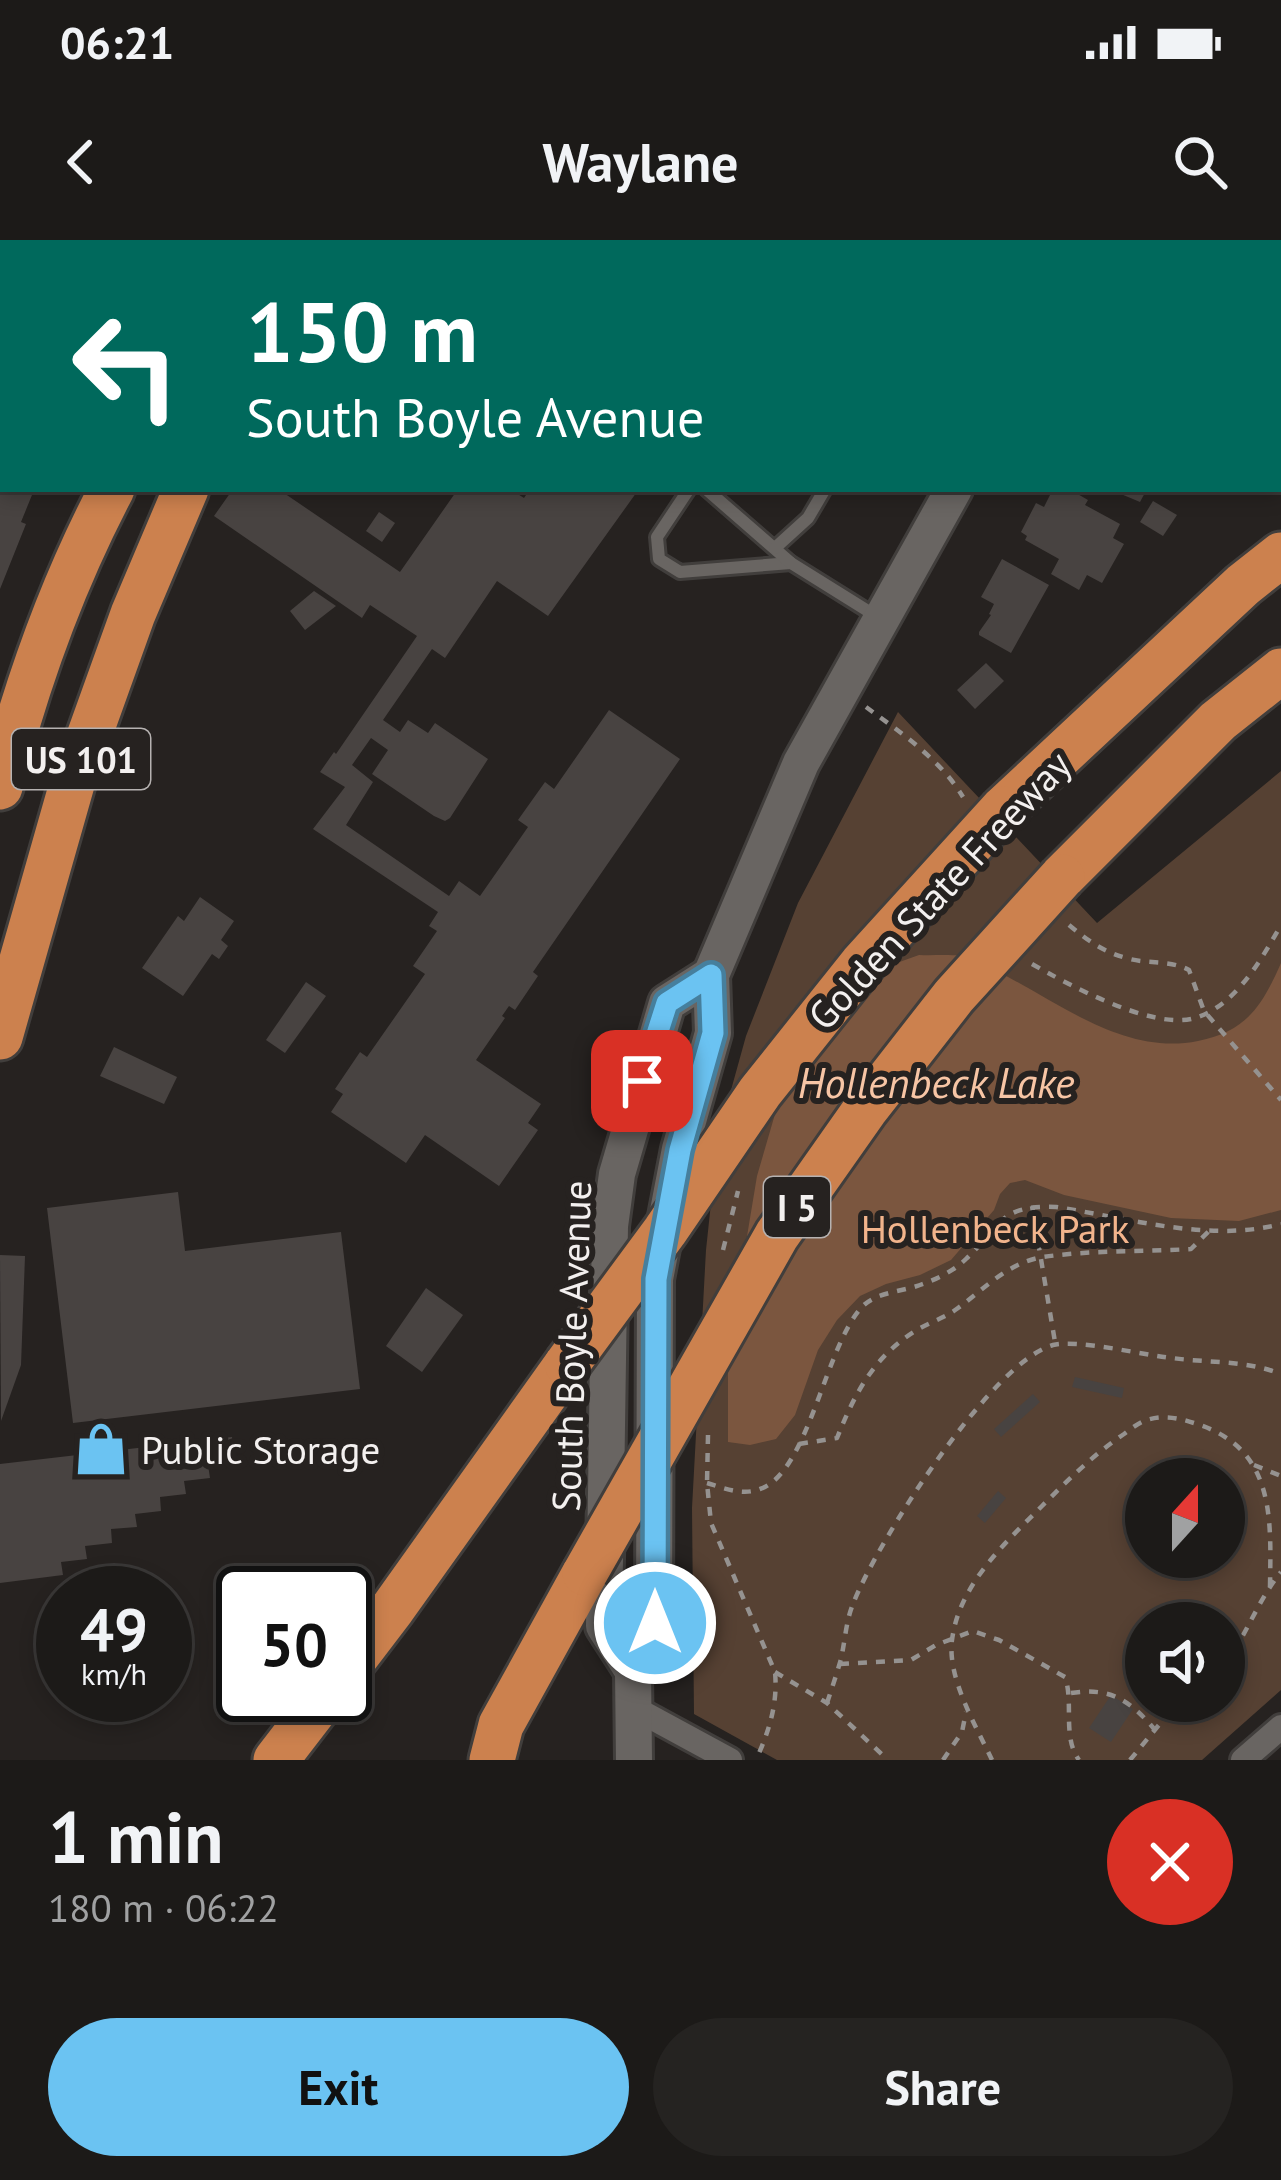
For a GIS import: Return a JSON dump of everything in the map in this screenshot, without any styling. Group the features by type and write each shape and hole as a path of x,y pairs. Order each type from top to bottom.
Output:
{"highway":[{"name":"US 101","path":"0,787 18,717 88,536 110,492"},
{"name":"US 101","path":"0,1036 72,784 133,614 185,492"},
{"path":"1244,585 1281,545"},
{"name":"Golden State Freeway","path":"372,1634 665,1231 760,1092 862,964 1003,808 1281,555"},
{"name":"Golden State Freeway","path":"472,1760 496,1742 585,1573 777,1235 865,1110 954,996 1062,877 1218,721 1281,671"},
{"path":"276,1760 305,1722"}],"main road":[{"name":"South Boyle Avenue","path":"633,1671 655,1623 656,1279 680,1150 713,1033 711,975 801,763 952,492"},
{"name":"South Boyle Avenue","path":"634,1760 633,1671 604,1626 610,1226 616,1174 667,1003 711,975"}],"street":[{"path":"636,1708 730,1760"},
{"path":"1243,1760 1281,1727"}],"lane":[{"path":"687,492 657,537 659,559 680,572 791,563"},
{"path":"710,492 791,563 882,620"},
{"path":"775,548 808,518 823,492"}],"path":[{"path":"1189,970 1204,1011 1281,1100"},
{"path":"1032,1206 1055,1344"},
{"path":"757,1760 777,1694 775,1672 711,1523 707,1483 744,1492 764,1489 779,1477 799,1444 845,1330 861,1308 872,1299 945,1275 968,1258 1007,1214 1032,1206 1209,1231 1258,1230 1281,1224"},
{"path":"799,1444 837,1438 867,1374 889,1350 953,1312 1007,1270 1040,1257 1191,1250 1209,1231"},
{"path":"827,1703 851,1607 877,1555 930,1468 983,1402 1031,1356 1055,1344 1235,1363 1281,1374"},
{"path":"992,1760 967,1709 952,1660 952,1638 965,1594 1008,1540 1093,1455 1144,1420 1174,1416 1239,1444 1254,1465 1267,1503 1270,1586"},
{"path":"1254,1465 1281,1476"},
{"path":"1245,1634 1281,1572"},
{"path":"840,1664 911,1660 973,1631 999,1640 1065,1677 1071,1693 1072,1752 1078,1760"},
{"path":"775,1672 827,1703 888,1760"},
{"path":"1071,1693 1108,1692 1142,1713 1155,1730"},
{"path":"943,1760 962,1732 967,1709"},
{"path":"1130,1760 1164,1722"}],"green space":[{"name":"Hollenbeck Park","path":"898,712 1097,923 1281,771 1281,1690 1245,1722 1245,1602 1125,1602 1125,1722 1245,1722 1202,1760 777,1760 694,1714 692,1508 706,1250 718,1137 746,1036 798,903"}],"water":[{"name":"Hollenbeck Lake","path":"919,955 975,959 1098,1026 1172,1044 1215,1037 1241,1023 1267,992 1281,963 1281,1210 1239,1221 1171,1218 1064,1195 1025,1180 1010,1183 994,1210 951,1260 860,1296 837,1320 818,1350 795,1415 776,1439 750,1445 728,1442 728,1351 757,1176 789,1066 866,974"}],"building":[{"path":"0,492 24,492 32,495 21,522 26,524 0,589"},
{"path":"231,492 282,492 400,572 456,492 515,492 524,498 528,492 637,492 548,616 497,581 445,658 432,649 383,720 400,732 408,720 428,733 435,723 488,759 450,818 434,816 372,774 388,750 371,738 352,765 373,782 346,825 449,896 459,881 480,896 528,827 518,820 545,782 554,789 609,710 680,759 533,972 538,976 515,1010 509,1006 476,1060 541,1104 528,1123 538,1130 499,1186 425,1135 406,1163 331,1112 343,1094 335,1089 360,1052 367,1057 425,974 413,966 437,931 429,926 438,912 313,829 345,787 320,772 417,636 370,605 362,618 214,516"},
{"path":"1052,492 1074,492 1088,500 1085,505 1120,524 1113,538 1124,544 1102,583 1087,575 1079,590 1051,574 1059,559 1025,540 1021,532 1036,503 1044,507"},
{"path":"1116,492 1145,492 1140,502"},
{"path":"1153,501 1177,515 1163,536 1140,522"},
{"path":"379,512 395,523 382,542 366,531"},
{"path":"1002,559 1049,585 1011,653 979,635 994,604 981,597"},
{"path":"314,591 336,606 305,630 290,611"},
{"path":"986,663 1004,681 975,709 957,690"},
{"path":"200,897 234,921 221,940 228,946 219,959 212,954 183,996 142,968 178,916 184,921"},
{"path":"306,982 326,996 285,1053 266,1040"},
{"path":"114,1047 177,1077 164,1104 100,1076"},
{"path":"178,1192 185,1251 341,1232 360,1389 73,1423 47,1208"},
{"path":"0,1255 25,1256 21,1365 1,1421"},
{"path":"426,1288 463,1315 422,1372 386,1346"},
{"path":"1075,1377 1124,1388 1122,1398 1072,1387"},
{"path":"1033,1394 1040,1402 1001,1437 994,1429"},
{"path":"232,1437 235,1462 208,1465 210,1478 184,1481 186,1494 160,1497 161,1511 135,1514 137,1527 111,1529 112,1543 85,1546 87,1559 36,1566 36,1578 0,1583 0,1464"},
{"path":"998,1491 1006,1498 985,1523 977,1516"},
{"path":"1111,1695 1125,1704 1125,1721 1111,1742 1089,1728"}],"place":[{"name":"Public Storage","path":"101,1449"}],"route":[{"path":"642,1081 667,1003 711,975 713,1033 680,1150 656,1279 655,1623"}]}
